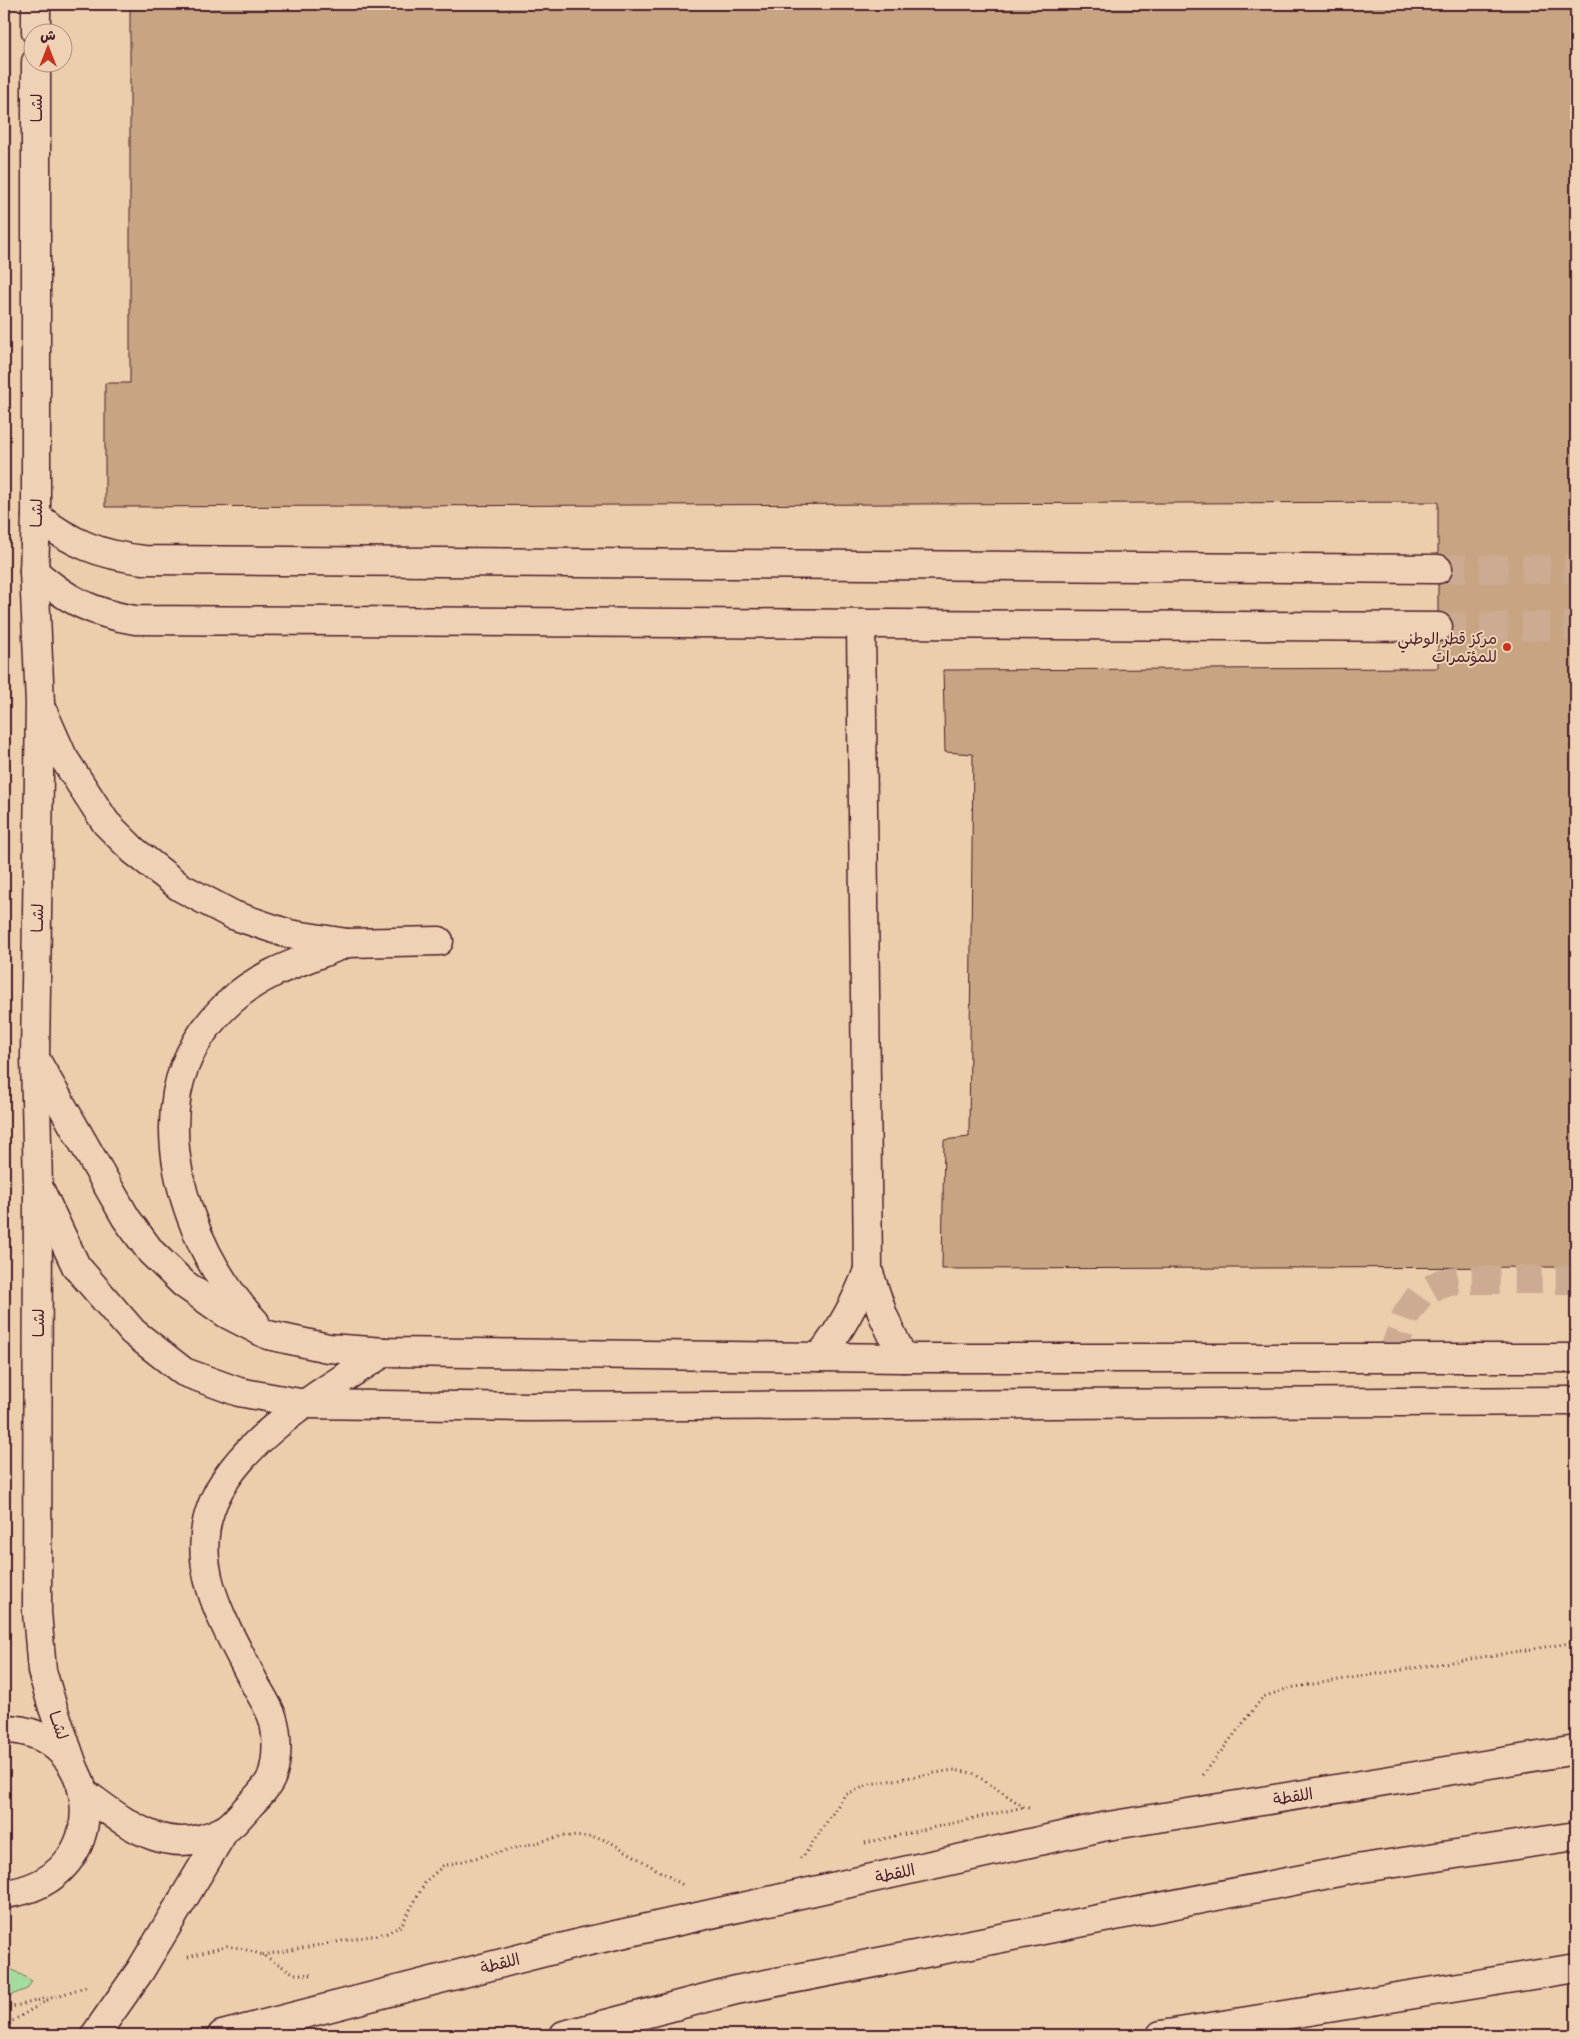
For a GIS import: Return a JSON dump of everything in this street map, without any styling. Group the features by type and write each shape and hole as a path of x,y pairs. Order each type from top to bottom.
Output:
{"street":[{"path":"36,4 36,22"},
{"name":"لشــا","path":"4,1894 29,1890 51,1878 69,1861 80,1840 85,1816 78,1780 52,1708 42,1671 38,1629 38,1187 35,1057 40,703 34,571 36,516 36,72"},
{"path":"36,516 55,530 92,550 120,557 144,560 1438,569"},
{"path":"34,571 51,587 91,610 112,617 135,620 1438,627"},
{"path":"861,624 868,1270 883,1315 903,1358"},
{"path":"40,703 62,757 106,823 134,851 180,887 233,915 289,934 347,943 439,941"},
{"path":"268,1335 227,1288 211,1262 194,1225 182,1187 176,1148 174,1119 178,1092 185,1066 198,1040 214,1018 234,998 256,982 347,943"},
{"path":"35,1057 126,1218 151,1252 184,1284 227,1314 268,1335 328,1348 385,1352 903,1358 1576,1358"},
{"path":"38,1187 76,1266 133,1332 184,1372 239,1392 305,1404 530,1407 1576,1401"},
{"path":"819,1357 848,1316 868,1270"},
{"path":"95,2035 140,1971 224,1831 259,1796 272,1776 276,1735 272,1716 219,1610 207,1578 204,1543 211,1508 230,1472 263,1438 305,1404 385,1352"},
{"path":"4,1729 14,1729 37,1736 58,1749 78,1780 129,1825 162,1840 195,1842 224,1831"},
{"name":"اللقطة","path":"222,2035 580,1943 1102,1827 1576,1750"},
{"path":"564,2035 736,1990 1349,1870 1576,1836"},
{"path":"1161,2035 1576,1968"}],"path":[{"path":"1199,1778 1206,1773 1263,1697 1289,1688 1576,1642"},
{"path":"803,1857 845,1795 870,1784 953,1770 973,1773 1024,1807"},
{"path":"861,1844 1024,1807 1033,1808"},
{"path":"263,1955 387,1933 400,1926 426,1881 443,1866 563,1836 597,1838 612,1843 687,1888 678,1891"},
{"path":"795,1860 813,1855"},
{"path":"4,2009 51,1998 226,1946 263,1955 295,1974 320,1976"},
{"path":"4,2026 51,1998"}],"green space":[{"path":"4,1965 32,1981 27,1989 4,1998"}],"building":[{"name":"مركز قطر الوطني للمؤتمرات","path":"130,4 1576,4 1576,1267 942,1269 944,1140 969,1137 973,754 945,752 943,670 1438,668 1438,502 105,507 105,383 130,383"}],"tunnel":[{"path":"1438,569 1576,569"},
{"path":"1438,627 1576,626"},
{"path":"1391,1359 1406,1315 1420,1295 1441,1283 1466,1280 1576,1280"}],"place":[{"name":"مركز قطر الوطني للمؤتمرات","path":"1507,647"}]}
